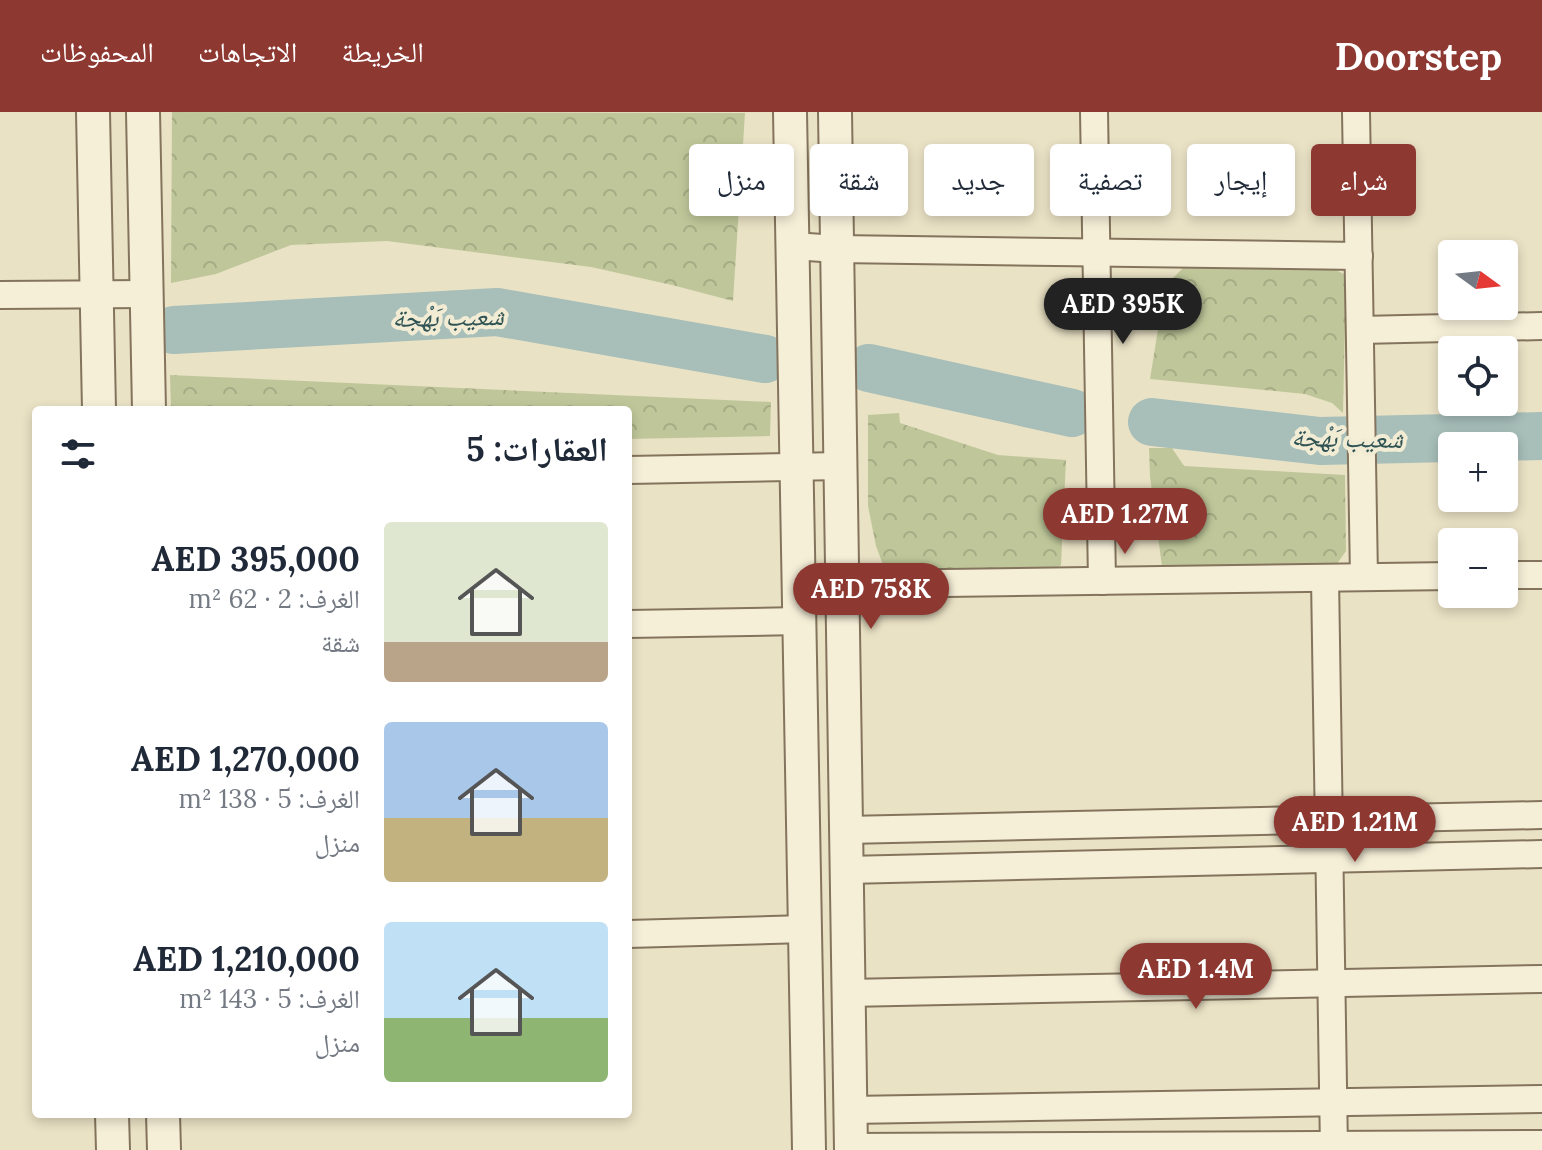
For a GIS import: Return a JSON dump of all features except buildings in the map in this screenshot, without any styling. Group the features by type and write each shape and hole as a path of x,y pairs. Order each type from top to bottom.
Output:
{"street":[{"path":"93,112 99,406"},
{"path":"143,112 149,406"},
{"path":"790,112 809,1150"},
{"path":"835,112 851,1148 1334,1148 1542,1144"},
{"path":"1094,112 1102,581"},
{"path":"1356,112 1364,577"},
{"path":"793,246 1359,256"},
{"path":"0,295 147,294"},
{"path":"1360,330 1542,326"},
{"path":"632,470 840,466"},
{"path":"1518,575 1542,575"},
{"path":"799,585 1438,576"},
{"path":"1325,578 1334,1148"},
{"path":"632,624 800,621"},
{"path":"846,830 1542,815"},
{"path":"846,870 1542,854"},
{"path":"632,934 805,929"},
{"path":"848,993 1542,979"},
{"path":"850,1110 1542,1099"},
{"path":"112,1118 113,1150"},
{"path":"163,1118 164,1150"}],"green space":[{"path":"172,112 745,113 743,144 689,144 689,216 738,216 733,301 591,267 387,241 291,245 216,274 171,283"},
{"path":"1183,268 1334,269 1346,275 1343,413 1332,403 1305,394 1150,379 1165,286"},
{"path":"170,375 771,402 770,436 632,439 632,406 171,406"},
{"path":"899,413 900,423 998,455 1066,460 1061,565 1056,569 1006,579 883,565 868,506 868,415"},
{"path":"1149,448 1172,448 1184,466 1345,475 1346,551 1334,568 1163,574"}],"waterway":[{"name":"شعيب بَهْجة","path":"174,330 497,312 765,359"},
{"name":"شعيب بَهْجة","path":"869,368 1072,413"},
{"name":"شعيب بَهْجة","path":"1152,422 1320,441 1542,436"}]}
